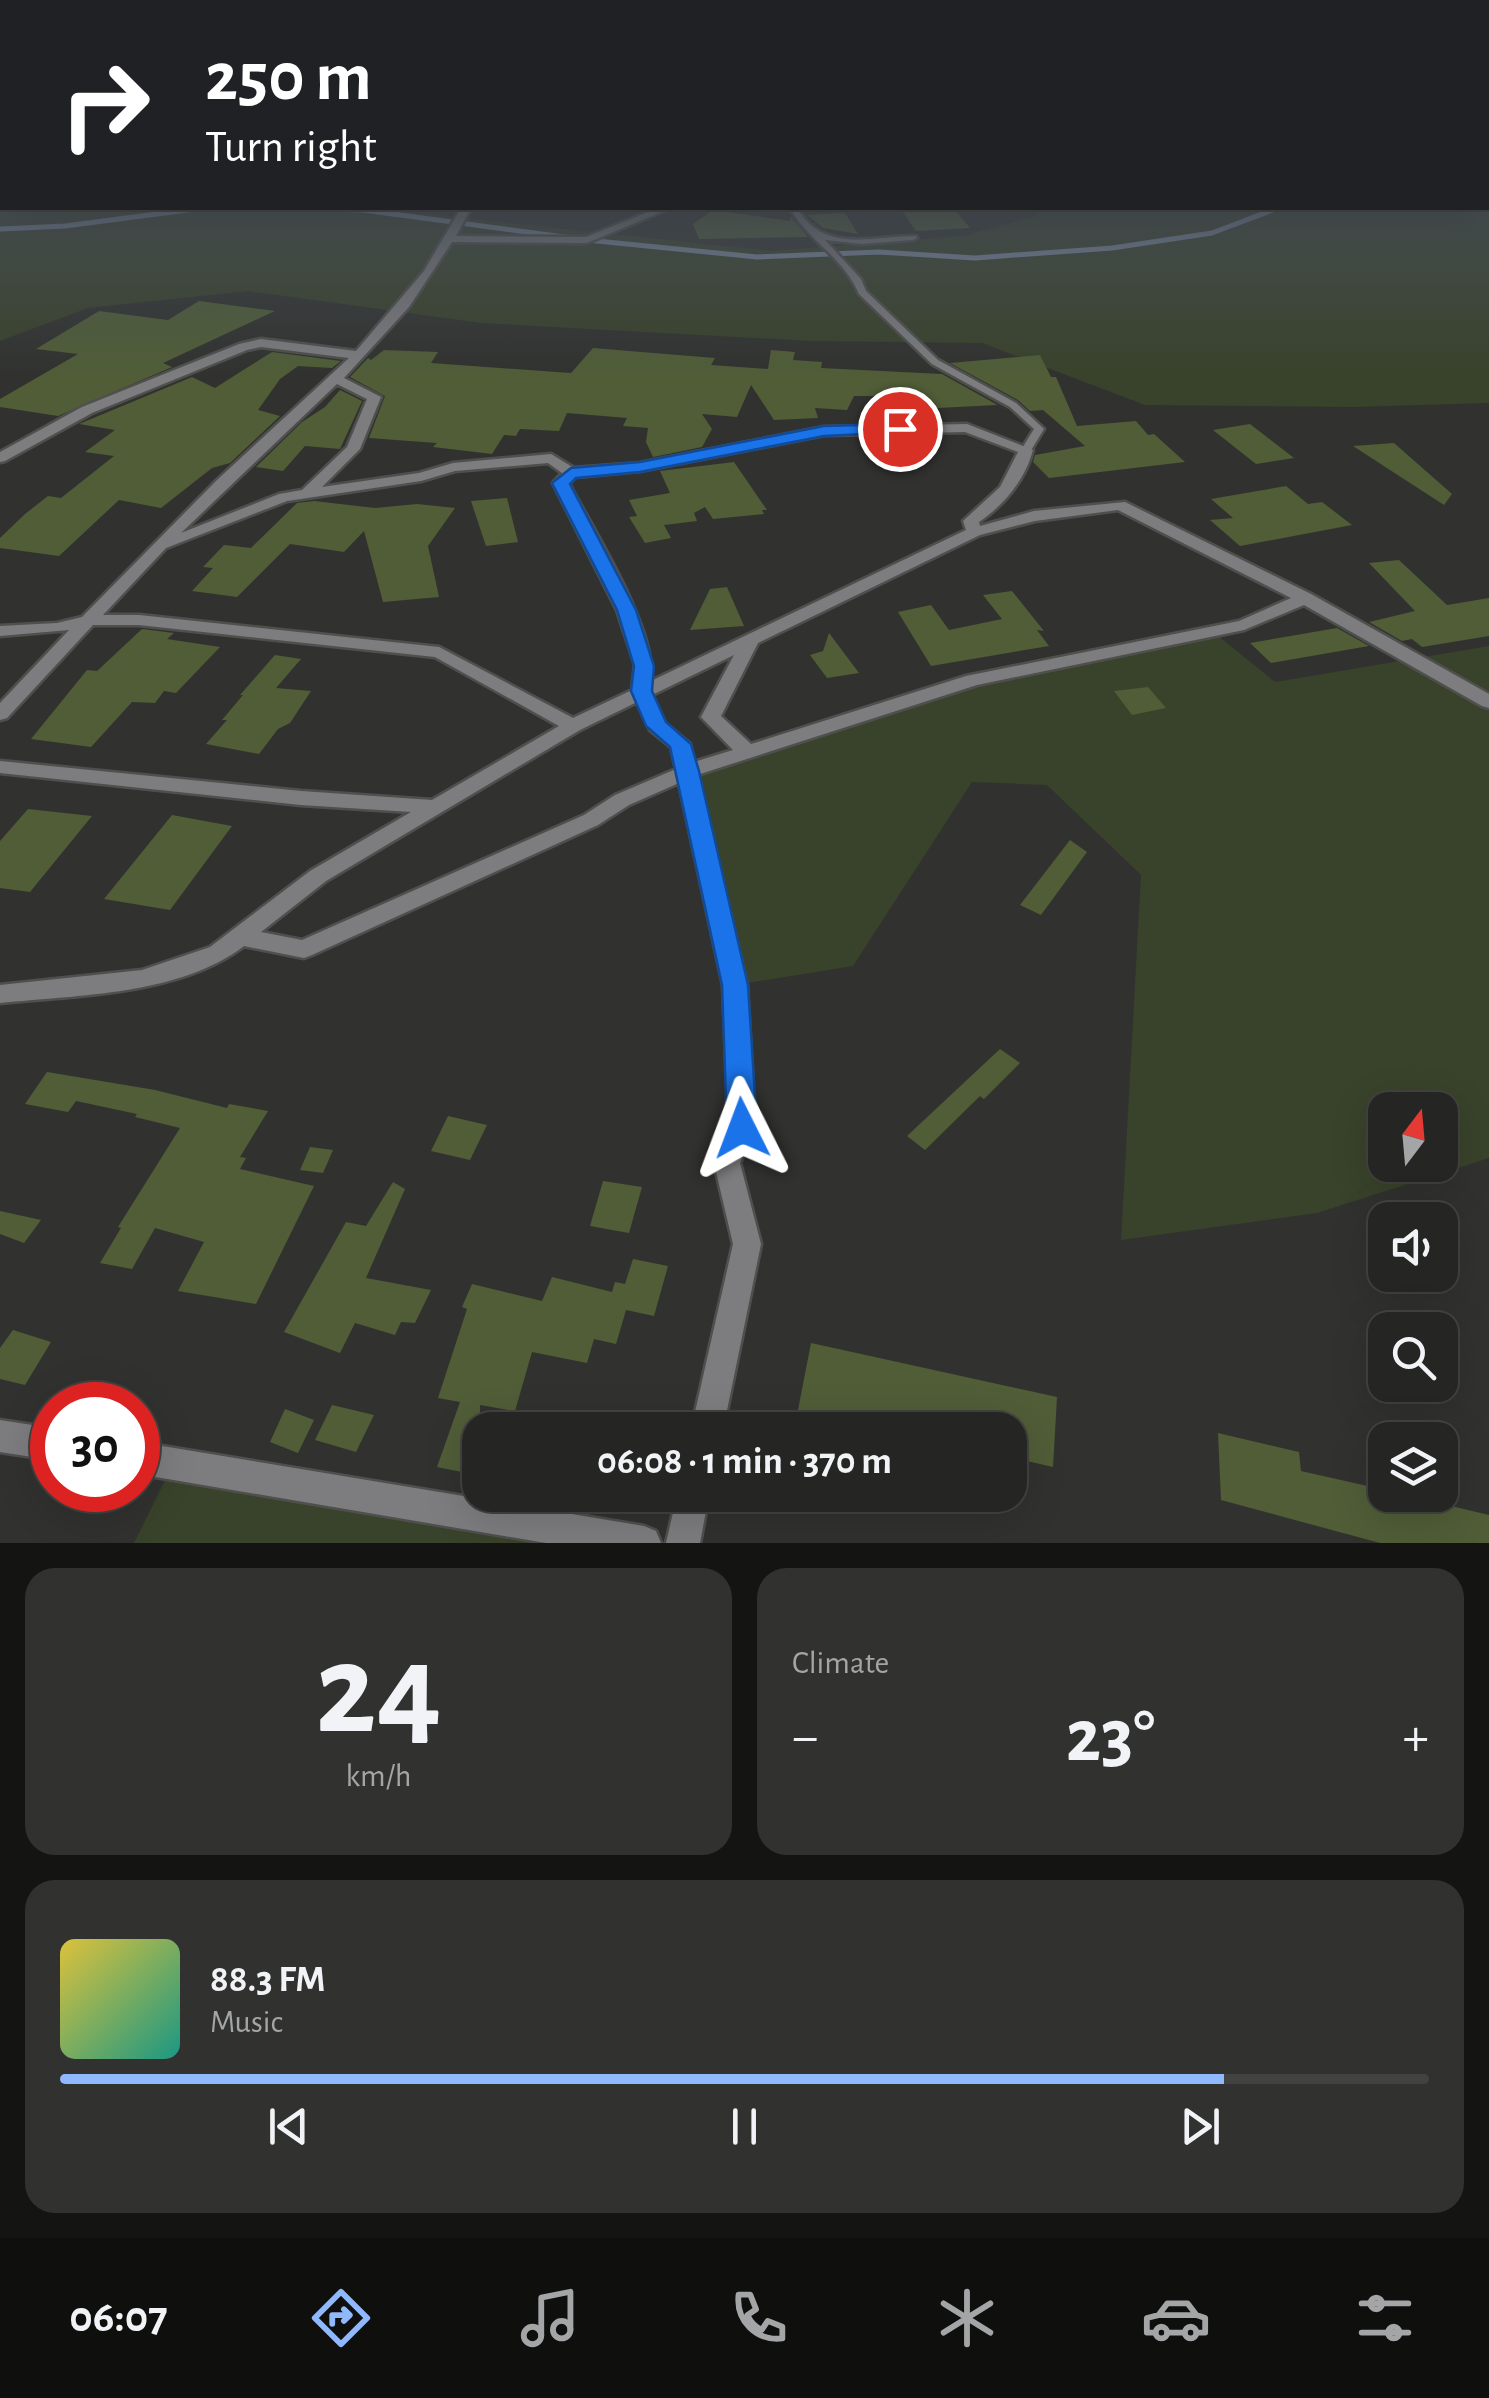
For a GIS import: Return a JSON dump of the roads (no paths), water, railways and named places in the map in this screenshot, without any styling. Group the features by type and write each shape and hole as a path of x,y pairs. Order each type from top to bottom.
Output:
{"street":[{"path":"0,714 161,547 356,356 422,283 452,232"},
{"path":"449,238 587,240 601,232"},
{"path":"0,458 87,410 243,347 260,343 356,356"},
{"path":"306,494 353,449 374,397 334,378"},
{"path":"711,1412 746,1244 727,1163 742,1128 735,985 680,744 657,726 641,691 644,666 626,610 561,483 571,473 640,467 824,431 967,428 1026,450 1023,466 983,514 971,521 974,532"},
{"path":"161,547 284,498 306,494 508,459 551,458 571,473"},
{"path":"0,994 143,979 218,953 318,876 573,726 974,532 1034,516 1120,505 1305,598 1489,702"},
{"path":"238,936 304,949 592,820 622,800 688,771 974,680 1244,625 1305,598"},
{"path":"0,631 58,628 90,620 139,620 439,652 573,726"},
{"path":"746,752 710,717 752,638"},
{"path":"0,767 301,798 441,807"},
{"path":"0,1436 30,1441"},
{"path":"160,1462 644,1543"},
{"path":"683,1543 689,1512"}],"lane":[{"path":"813,232 858,281 862,292 935,362 1013,404 1039,429 1026,450"},
{"path":"819,237 859,242 913,238"}],"waterway":[{"path":"527,232 757,257 879,252 975,258 1112,248 1215,232"}]}
